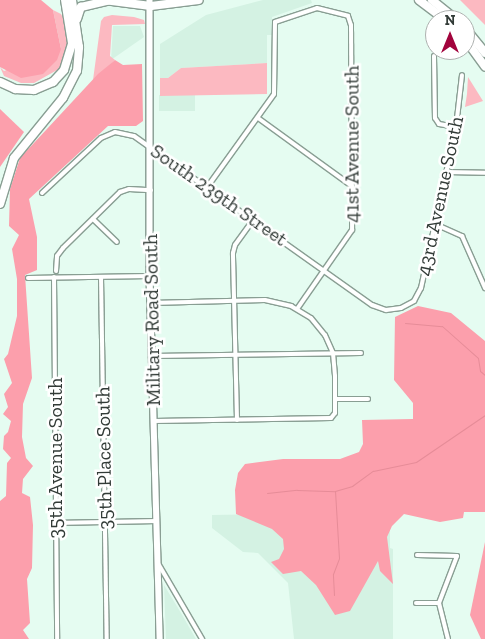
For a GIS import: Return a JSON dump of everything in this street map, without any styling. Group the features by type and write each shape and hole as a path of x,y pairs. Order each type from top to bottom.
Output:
{"highway":[{"path":"0,82 15,89 34,90 53,82 64,70 72,43 65,0"},
{"path":"0,204 6,180 18,151 62,98 74,78 80,56 72,0"},
{"path":"77,28 81,7 106,0 118,3 199,0"},
{"path":"118,3 130,0"},
{"path":"419,0 432,10"},
{"path":"432,0 444,10"},
{"path":"475,40 485,53"},
{"path":"475,53 485,67"}],"main road":[{"name":"Military Road South","path":"151,3 150,276 160,639"}],"street":[{"name":"41st Avenue South","path":"258,118 274,94 274,27 280,18 317,8 348,16 352,24 352,233 297,309"},
{"path":"434,60 435,118 439,124 456,126"},
{"name":"43rd Avenue South","path":"401,308 410,305 420,293 456,126 462,75"},
{"path":"208,186 258,118 352,186"},
{"name":"South 239th Street","path":"42,193 109,134 115,132 134,136 208,186 372,305 386,310 401,308"},
{"path":"446,172 485,173"},
{"path":"56,271 60,252 123,190 151,190"},
{"path":"93,218 116,242"},
{"path":"237,420 234,249 254,220"},
{"path":"435,224 462,236 485,288"},
{"path":"28,278 150,276"},
{"name":"35th Avenue South","path":"54,277 57,639"},
{"name":"35th Place South","path":"101,277 107,639"},
{"path":"151,303 271,301 297,309 317,324 333,353 336,399 336,413 331,418 154,421"},
{"path":"152,356 360,353"},
{"path":"336,399 368,399"},
{"path":"55,522 156,521"},
{"path":"417,555 457,556 439,604 448,639"},
{"path":"158,564 202,639"},
{"path":"416,602 439,604"}],"shaded area":[{"path":"0,0 41,0 53,10 61,49 57,60 43,74 21,78 0,67"},
{"path":"263,0 311,0 312,3 272,17 272,35 267,35 267,63 181,68 168,78 160,78 160,44 206,15"},
{"path":"460,0 485,0 485,25 475,15 475,10 470,10"},
{"path":"53,10 61,14 68,27 70,41 59,69 34,83 21,83 4,76 0,67 4,71 61,49"},
{"path":"112,15 134,17 144,20 145,24 112,25 110,56 115,60 93,80 101,21 104,17"},
{"path":"113,26 140,26 144,37 111,60"},
{"path":"115,60 123,65 142,64 143,121 136,126 108,126 29,199 37,237 37,270 25,275 32,378 23,404 22,437 26,458 33,466 23,479 22,493 30,497 33,525 32,568 27,579 30,623 23,630 29,639 0,639 0,501 6,496 7,463 11,458 3,449 4,436 8,432 11,421 3,414 8,407 4,394 12,383 4,359 8,354 17,316 17,279 12,249 19,235 9,226 10,189 20,158 98,74"},
{"path":"267,63 267,94 160,96 160,78 168,78 181,68"},
{"path":"468,77 483,101 465,107 467,94"},
{"path":"159,95 195,95 195,111 159,111"},
{"path":"0,109 24,132 0,167"},
{"path":"418,306 451,313 485,341 485,512 464,512 463,518 440,522 404,514 392,526 387,537 393,584 380,571 378,561 350,611 335,615 316,585 301,571 283,574 271,562 279,559 284,549 283,539 272,529 236,514 235,490 238,473 245,464 283,459 340,459 359,452 363,444 362,420 413,419 413,403 394,380 395,317"},
{"path":"393,512 390,518 390,548 393,549 393,639 294,639 288,583 258,553 243,552 212,528 212,515"},
{"path":"485,542 485,639 481,639 470,615"},
{"path":"164,585 181,613 196,639 166,639"}],"waterway":[{"path":"405,323 442,326 478,358 480,371 485,375"},
{"path":"267,493 297,490 335,491 352,486 373,471 416,462 485,415"},
{"path":"334,595 333,574 339,558 335,491"}]}
